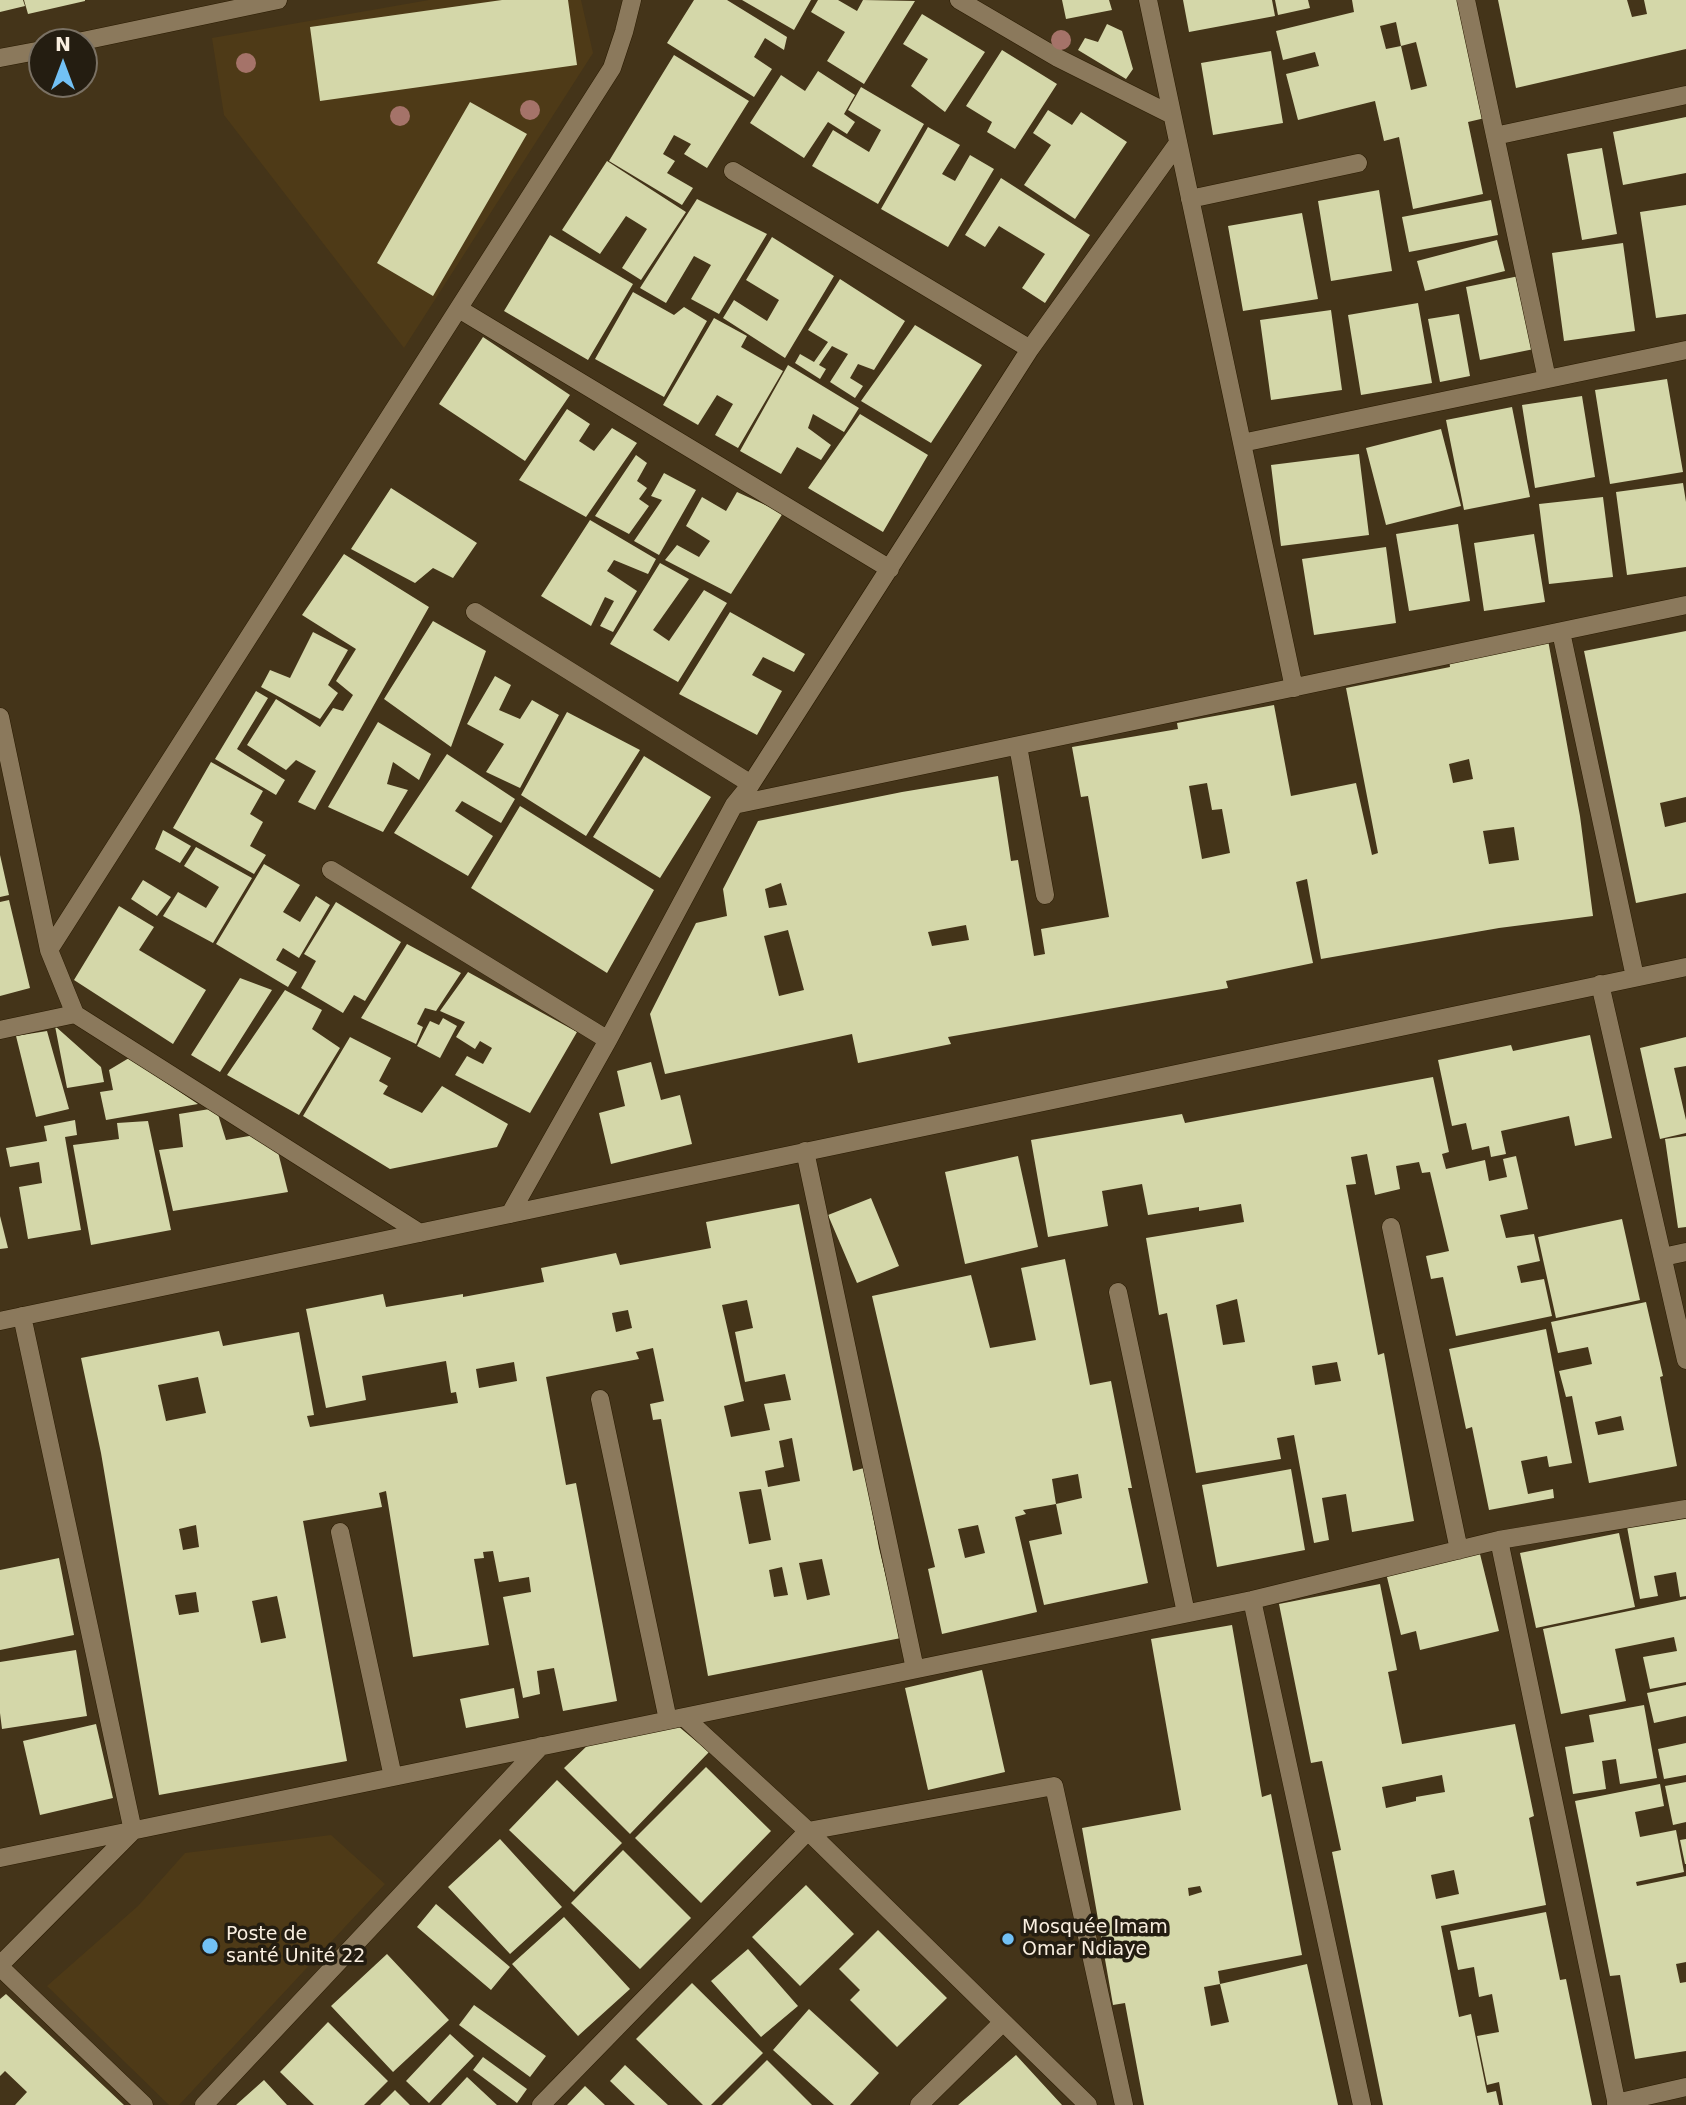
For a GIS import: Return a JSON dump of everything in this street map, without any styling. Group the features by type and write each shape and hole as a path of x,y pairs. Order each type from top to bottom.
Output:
{"street":[{"path":"98,38 278,0"},
{"path":"49,950 612,68 632,0"},
{"path":"959,0 1058,58 1172,115"},
{"path":"1148,0 1294,688"},
{"path":"1466,0 1547,379"},
{"path":"0,58 28,53"},
{"path":"1495,136 1686,96"},
{"path":"510,1214 608,1040 734,805 890,569 1030,349 1178,143"},
{"path":"1190,199 1358,163"},
{"path":"733,171 1030,349"},
{"path":"459,309 890,569"},
{"path":"1242,443 1686,350"},
{"path":"734,805 1686,605"},
{"path":"475,612 751,783"},
{"path":"1561,632 1635,977"},
{"path":"0,717 49,950 75,1014 420,1233"},
{"path":"1018,746 1045,895"},
{"path":"331,870 608,1040"},
{"path":"0,1321 1686,967"},
{"path":"1600,984 1686,1360"},
{"path":"0,1030 75,1014"},
{"path":"805,1151 915,1669"},
{"path":"1391,1227 1459,1550"},
{"path":"1663,1257 1686,1252"},
{"path":"1118,1292 1186,1613"},
{"path":"22,1316 132,1831"},
{"path":"600,1399 676,1718 807,1832 1088,2105"},
{"path":"0,1858 1252,1600 1499,1540 1686,1509"},
{"path":"340,1532 393,1777"},
{"path":"1499,1540 1617,2104 1686,2087"},
{"path":"1252,1600 1362,2105"},
{"path":"204,2105 541,1746"},
{"path":"541,2105 807,1832 1054,1786 1124,2105"},
{"path":"132,1831 0,1966 144,2105"},
{"path":"919,2105 1003,2022"}],"shaded area":[{"path":"429,0 581,0 593,53 404,348 224,115 212,38"},
{"name":"Poste de santé Unité 22","path":"331,1835 385,1884 179,2105 169,2105 47,1986 138,1906 185,1853"}],"building":[{"path":"0,0 23,0 25,6 0,12"},
{"path":"24,0 85,0 85,1 28,14"},
{"path":"502,0 568,0 577,65 320,101 310,27"},
{"path":"694,0 727,0 787,37 784,50 765,38 754,57 772,69 754,97 667,43"},
{"path":"742,0 811,0 794,30"},
{"path":"818,0 838,0 857,11 863,0 915,1 864,84 827,61 845,32 811,12"},
{"path":"1062,0 1109,0 1112,10 1066,19"},
{"path":"1183,0 1272,0 1275,16 1189,32"},
{"path":"1275,0 1308,0 1310,8 1278,15"},
{"path":"1352,0 1457,0 1485,118 1468,122 1483,194 1413,209 1399,137 1384,141 1375,101 1298,120 1286,74 1319,66 1315,52 1283,60 1276,31 1354,12","holes":["1396,22 1401,46 1386,49 1380,26","1416,42 1427,86 1411,90 1401,46"]},
{"path":"1498,0 1627,0 1632,17 1647,14 1644,0 1686,0 1686,49 1516,88"},
{"path":"922,14 985,52 945,112 911,86 928,59 903,44"},
{"path":"1107,24 1122,31 1133,69 1126,79 1078,50 1085,38 1098,42"},
{"path":"1002,50 1057,84 1015,149 987,132 992,122 966,106"},
{"path":"1271,51 1283,123 1213,135 1201,63"},
{"path":"674,55 749,101 707,168 684,154 691,144 674,135 663,154 675,161 667,173 693,188 682,205 609,161"},
{"path":"818,71 855,95 844,114 855,122 847,134 828,122 804,158 750,123 781,75 805,91"},
{"path":"861,87 924,124 878,204 812,166 833,130 869,152 881,130 848,110"},
{"path":"470,102 527,134 433,296 377,263"},
{"path":"1048,110 1072,125 1081,112 1127,142 1075,219 1024,185 1051,145 1033,133"},
{"path":"1686,117 1686,173 1623,185 1613,132"},
{"path":"928,127 960,145 942,174 955,181 970,155 994,169 948,247 881,209"},
{"path":"1602,148 1617,234 1582,240 1567,154"},
{"path":"607,161 686,212 641,280 622,268 647,229 626,216 600,254 562,230"},
{"path":"1001,178 1090,235 1045,303 1022,288 1045,254 999,226 985,247 965,235"},
{"path":"1379,190 1392,271 1331,281 1318,201"},
{"path":"697,199 767,234 719,314 691,299 711,265 694,256 666,303 640,288"},
{"path":"1491,200 1498,235 1409,252 1402,217"},
{"path":"1686,205 1686,314 1656,318 1640,212"},
{"path":"1302,213 1318,299 1243,311 1228,226"},
{"path":"550,235 633,284 588,360 504,311"},
{"path":"772,237 834,276 785,358 723,318 734,300 767,321 779,300 746,280"},
{"path":"1497,240 1505,271 1425,291 1417,261"},
{"path":"1623,243 1635,331 1564,341 1552,253"},
{"path":"1519,276 1534,349 1480,360 1466,287"},
{"path":"840,279 905,321 874,370 858,364 850,378 863,386 855,398 830,382 848,354 832,346 819,365 826,369 820,379 795,363 800,354 814,362 828,342 808,330"},
{"path":"633,292 674,315 684,307 707,321 664,397 595,359"},
{"path":"1418,303 1432,383 1361,395 1348,315"},
{"path":"1331,310 1342,390 1271,400 1260,320"},
{"path":"1459,314 1470,376 1440,382 1428,319"},
{"path":"714,318 747,336 741,347 783,371 738,448 715,435 733,404 717,395 698,425 663,405"},
{"path":"915,325 982,365 931,443 861,401"},
{"path":"483,337 570,395 525,461 439,404"},
{"path":"788,365 859,408 844,432 813,414 808,428 831,445 821,460 797,447 781,474 740,451"},
{"path":"1667,379 1683,472 1610,484 1595,390"},
{"path":"1582,396 1595,477 1535,488 1522,405"},
{"path":"1512,407 1530,497 1464,510 1446,420"},
{"path":"567,409 590,424 579,441 594,451 612,428 637,443 586,517 519,480"},
{"path":"860,414 928,455 883,532 808,488"},
{"path":"1441,429 1461,506 1386,525 1366,448"},
{"path":"1359,454 1369,535 1281,546 1271,465"},
{"path":"636,455 647,463 637,481 647,488 639,499 649,506 629,534 595,516"},
{"path":"664,473 696,490 659,555 634,541 662,500 651,496"},
{"path":"1683,483 1686,502 1686,567 1627,575 1616,492"},
{"path":"391,488 477,543 453,578 433,568 415,583 351,549"},
{"path":"737,492 783,513 731,594 665,560 677,545 699,557 710,541 686,526 702,497 726,511"},
{"path":"1603,497 1613,577 1549,584 1539,504"},
{"path":"590,520 656,559 648,574 614,560 607,571 637,591 613,632 600,626 614,601 605,597 591,626 541,596"},
{"path":"1458,524 1470,601 1409,611 1396,534"},
{"path":"1534,534 1545,602 1484,611 1474,543"},
{"path":"1386,547 1396,623 1314,635 1302,559"},
{"path":"344,554 429,607 315,810 298,802 316,771 296,760 286,770 247,745 276,699 320,727 333,708 343,711 353,695 336,681 356,649 302,615"},
{"path":"660,563 689,579 653,630 669,641 704,590 727,603 678,682 610,644"},
{"path":"730,612 805,654 794,672 763,657 752,675 782,691 757,735 679,694"},
{"path":"433,621 486,651 451,747 384,699"},
{"path":"1686,631 1686,797 1660,803 1665,827 1686,822 1686,893 1636,903 1584,651"},
{"path":"313,632 348,650 328,685 338,693 320,719 261,687 270,670 290,678"},
{"path":"1548,640 1580,816 1593,916 1499,928 1321,959 1307,879 1296,882 1313,963 1226,981 1228,988 948,1037 951,1044 858,1063 852,1034 665,1074 650,1014 696,923 727,916 723,889 758,821 998,776 1011,861 1018,860 1034,956 1045,954 1041,929 1109,917 1088,796 1081,797 1072,747 1178,729 1177,723 1274,705 1291,796 1356,783 1372,855 1378,853 1346,688 1450,667 1449,659","holes":["1469,759 1473,779 1453,783 1449,764","1207,783 1212,810 1222,809 1230,853 1202,859 1189,786","1514,827 1519,860 1489,864 1483,831","781,883 787,905 769,908 765,889","966,925 969,940 932,946 928,932","788,930 804,990 779,996 764,936"]},
{"path":"495,676 511,685 499,710 520,719 532,700 559,715 520,788 486,772 504,744 467,724"},
{"path":"256,691 268,698 237,749 285,780 276,795 215,759"},
{"path":"567,712 640,750 586,836 521,795"},
{"path":"378,722 431,754 419,780 393,762 387,784 408,790 383,832 328,807"},
{"path":"447,754 515,799 501,823 462,801 455,811 493,836 468,876 394,833"},
{"path":"644,756 711,797 660,878 593,837"},
{"path":"211,762 263,791 250,814 263,822 250,846 266,855 254,874 173,828"},
{"path":"520,806 654,890 607,973 471,888"},
{"path":"163,830 191,846 180,863 155,849"},
{"path":"196,847 252,878 213,943 163,916 178,892 206,908 219,887 184,866"},
{"path":"0,855 9,895 0,897"},
{"path":"264,864 300,885 283,912 300,922 316,896 330,905 299,958 283,948 276,960 297,972 288,987 216,944"},
{"path":"143,880 171,897 157,916 131,899"},
{"path":"9,900 30,988 0,996 0,902"},
{"path":"336,902 401,942 365,1001 354,995 343,1013 301,988 316,961 304,954"},
{"path":"119,906 154,927 139,950 206,990 173,1044 74,980"},
{"path":"407,944 461,973 436,1011 425,1008 417,1024 423,1027 416,1044 361,1018"},
{"path":"468,972 577,1032 530,1113 455,1075 467,1056 483,1064 492,1048 480,1041 475,1049 456,1037 465,1022 440,1011"},
{"path":"240,978 272,990 220,1072 191,1055"},
{"path":"285,990 322,1010 312,1029 340,1048 299,1115 227,1075"},
{"path":"443,1018 457,1026 440,1058 417,1046 430,1021 439,1025"},
{"path":"55,1026 101,1067 104,1082 67,1088"},
{"path":"47,1031 69,1109 36,1117 16,1036"},
{"path":"1590,1035 1612,1138 1575,1146 1569,1116 1501,1131 1506,1154 1491,1157 1489,1146 1472,1150 1466,1123 1452,1126 1438,1060 1511,1045 1513,1051"},
{"path":"350,1037 391,1058 379,1081 388,1086 383,1094 422,1113 442,1086 508,1124 497,1147 390,1169 303,1116"},
{"path":"1686,1037 1686,1066 1674,1068 1686,1120 1686,1133 1660,1139 1640,1048"},
{"path":"129,1058 198,1104 106,1120 100,1092 113,1090 109,1070"},
{"path":"651,1062 661,1100 680,1095 692,1144 611,1164 599,1113 625,1106 617,1071"},
{"path":"1433,1077 1449,1152 1442,1154 1446,1169 1485,1160 1489,1181 1507,1177 1503,1159 1516,1156 1528,1209 1500,1215 1506,1238 1534,1234 1540,1261 1517,1266 1521,1283 1544,1279 1552,1316 1456,1336 1443,1277 1431,1279 1426,1256 1449,1251 1430,1172 1422,1173 1419,1162 1396,1166 1400,1189 1375,1195 1367,1154 1351,1157 1356,1184 1346,1185 1378,1355 1384,1353 1414,1521 1352,1532 1346,1494 1322,1498 1329,1540 1314,1543 1294,1435 1277,1438 1281,1459 1196,1473 1167,1313 1159,1315 1146,1238 1244,1222 1241,1204 1148,1215 1142,1184 1102,1191 1108,1226 1048,1237 1031,1140 1182,1114 1185,1123","holes":["1237,1299 1245,1342 1223,1345 1216,1305","1337,1362 1341,1381 1315,1385 1312,1366"]},
{"path":"216,1108 226,1140 255,1135 277,1148 288,1192 173,1211 159,1150 183,1147 179,1114"},
{"path":"75,1120 77,1135 65,1137 81,1230 28,1239 19,1187 42,1183 39,1162 10,1167 6,1148 47,1141 44,1126"},
{"path":"148,1121 171,1230 91,1245 73,1145 119,1139 117,1123"},
{"path":"1686,1136 1686,1227 1678,1228 1665,1139"},
{"path":"1018,1156 1038,1247 965,1264 945,1172"},
{"path":"871,1198 899,1266 857,1283 828,1215"},
{"path":"799,1204 853,1471 864,1468 879,1548 901,1638 708,1676 661,1419 653,1420 650,1404 664,1401 653,1348 636,1352 639,1359 546,1377 566,1485 576,1483 617,1701 563,1711 554,1668 537,1671 540,1694 523,1698 503,1597 531,1592 529,1577 499,1582 493,1551 483,1552 484,1558 474,1559 489,1645 413,1657 386,1491 379,1493 382,1507 303,1521 347,1761 159,1795 101,1453 81,1358 219,1331 223,1346 299,1332 314,1415 307,1416 310,1427 458,1403 456,1392 451,1393 446,1361 362,1376 366,1400 326,1408 306,1309 383,1294 386,1307 463,1294 463,1297 544,1282 541,1268 616,1253 620,1265 711,1248 706,1222","holes":["747,1300 753,1328 735,1332 745,1382 785,1374 791,1400 764,1404 770,1430 731,1437 724,1406 744,1401 722,1305","628,1310 632,1328 616,1332 612,1313","514,1362 517,1381 479,1388 476,1369","198,1377 206,1413 166,1421 158,1385","792,1438 800,1481 768,1487 765,1471 784,1467 779,1441","761,1489 771,1540 749,1544 739,1492","196,1525 199,1547 183,1550 179,1529","822,1559 830,1595 807,1600 799,1563","782,1567 788,1595 774,1597 769,1570","196,1592 199,1612 179,1615 175,1595","277,1596 286,1638 261,1643 252,1601"]},
{"path":"0,1216 8,1248 0,1249"},
{"path":"1622,1219 1640,1300 1556,1318 1538,1237"},
{"path":"1065,1259 1090,1385 1111,1381 1132,1488 1128,1488 1148,1583 1044,1605 1029,1541 1062,1534 1056,1504 1023,1510 1026,1514 1015,1517 1037,1612 942,1634 928,1569 935,1567 872,1296 971,1275 990,1348 1036,1340 1021,1268","holes":["1078,1474 1082,1498 1056,1504 1052,1479","978,1525 985,1553 965,1558 958,1529"]},
{"path":"1646,1302 1663,1376 1660,1377 1677,1466 1589,1483 1572,1396 1566,1397 1559,1371 1592,1364 1588,1347 1558,1353 1551,1322","holes":["1621,1416 1624,1430 1598,1435 1595,1422"]},
{"path":"1546,1329 1572,1463 1549,1467 1547,1456 1521,1461 1528,1494 1553,1489 1554,1498 1489,1510 1472,1427 1466,1429 1449,1349"},
{"path":"1291,1469 1305,1550 1217,1567 1202,1485"},
{"path":"1686,1510 1686,1596 1680,1597 1676,1572 1654,1576 1658,1596 1640,1599 1626,1521"},
{"path":"1619,1533 1635,1607 1536,1628 1520,1553"},
{"path":"1479,1550 1499,1631 1420,1650 1416,1631 1401,1635 1386,1573"},
{"path":"59,1558 74,1635 0,1650 0,1570"},
{"path":"1380,1584 1397,1670 1388,1672 1402,1744 1515,1724 1534,1816 1529,1818 1546,1905 1441,1926 1459,2017 1471,2014 1487,2093 1496,2091 1499,2105 1383,2105 1332,1852 1341,1850 1322,1761 1311,1763 1279,1604","holes":["1442,1775 1445,1792 1416,1797 1416,1801 1386,1808 1382,1787","1454,1870 1459,1894 1436,1899 1431,1875"]},
{"path":"1686,1599 1686,1682 1650,1689 1643,1657 1677,1651 1674,1637 1615,1649 1626,1701 1561,1714 1543,1629"},
{"path":"1232,1625 1262,1797 1271,1794 1302,1955 1218,1971 1220,1984 1307,1964 1338,2105 1144,2105 1125,2003 1113,2005 1082,1828 1181,1810 1151,1639","holes":["1200,1886 1202,1892 1189,1896 1188,1888","1220,1984 1229,2022 1211,2026 1204,1987"]},
{"path":"76,1650 87,1716 2,1729 0,1662"},
{"path":"982,1670 1005,1772 928,1790 905,1688"},
{"path":"1686,1685 1686,1716 1654,1723 1647,1693"},
{"path":"514,1688 519,1718 466,1728 460,1699"},
{"path":"1644,1705 1657,1778 1620,1784 1616,1759 1602,1761 1606,1789 1573,1794 1565,1747 1594,1742 1589,1715"},
{"path":"96,1724 113,1798 40,1815 23,1741"},
{"path":"678,1726 709,1752 630,1834 564,1768 589,1744"},
{"path":"1686,1743 1686,1775 1664,1779 1658,1749"},
{"path":"706,1767 771,1831 701,1903 635,1838"},
{"path":"557,1780 622,1843 574,1892 509,1830"},
{"path":"1686,1782 1686,1822 1673,1825 1665,1786"},
{"path":"1660,1784 1664,1806 1635,1812 1640,1837 1676,1830 1684,1872 1636,1882 1637,1886 1686,1876 1686,1962 1676,1964 1680,1983 1686,1982 1686,2051 1635,2059 1620,1975 1610,1976 1575,1801"},
{"path":"500,1839 562,1907 510,1954 448,1887"},
{"path":"1686,1839 1686,1864 1685,1864 1680,1840"},
{"path":"623,1850 691,1918 640,1969 571,1903"},
{"path":"806,1885 854,1934 800,1986 752,1937"},
{"path":"436,1904 510,1967 491,1990 417,1927"},
{"path":"1546,1912 1560,1980 1566,1979 1592,2105 1503,2105 1499,2082 1487,2085 1477,2036 1499,2032 1492,1994 1479,1997 1474,1967 1458,1970 1450,1931"},
{"path":"564,1917 630,1989 578,2036 512,1964"},
{"path":"878,1930 947,1998 897,2047 850,2000 860,1990 839,1969"},
{"path":"748,1949 798,2006 761,2037 711,1981"},
{"path":"387,1954 449,2020 393,2072 331,2006"},
{"path":"692,1983 763,2053 711,2105 703,2105 636,2039"},
{"path":"6,1994 124,2105 15,2105 27,2092 5,2071 0,2076 0,1999"},
{"path":"474,2005 546,2056 530,2077 459,2025"},
{"path":"809,2009 879,2073 850,2105 834,2105 773,2050"},
{"path":"328,2022 388,2081 364,2105 314,2105 280,2072"},
{"path":"450,2034 474,2056 429,2103 406,2081"},
{"path":"1016,2055 1062,2105 958,2105"},
{"path":"483,2057 527,2089 517,2103 473,2070"},
{"path":"767,2060 812,2105 722,2105"},
{"path":"625,2065 668,2105 635,2105 610,2081"},
{"path":"467,2077 497,2105 441,2105"},
{"path":"264,2080 287,2105 236,2105"},
{"path":"585,2086 605,2105 567,2105"},
{"path":"395,2090 410,2105 380,2105"}],"place":[{"name":"Mosquée Imam Omar Ndiaye","path":"1008,1939"},
{"name":"Poste de santé Unité 22","path":"210,1946"}]}
